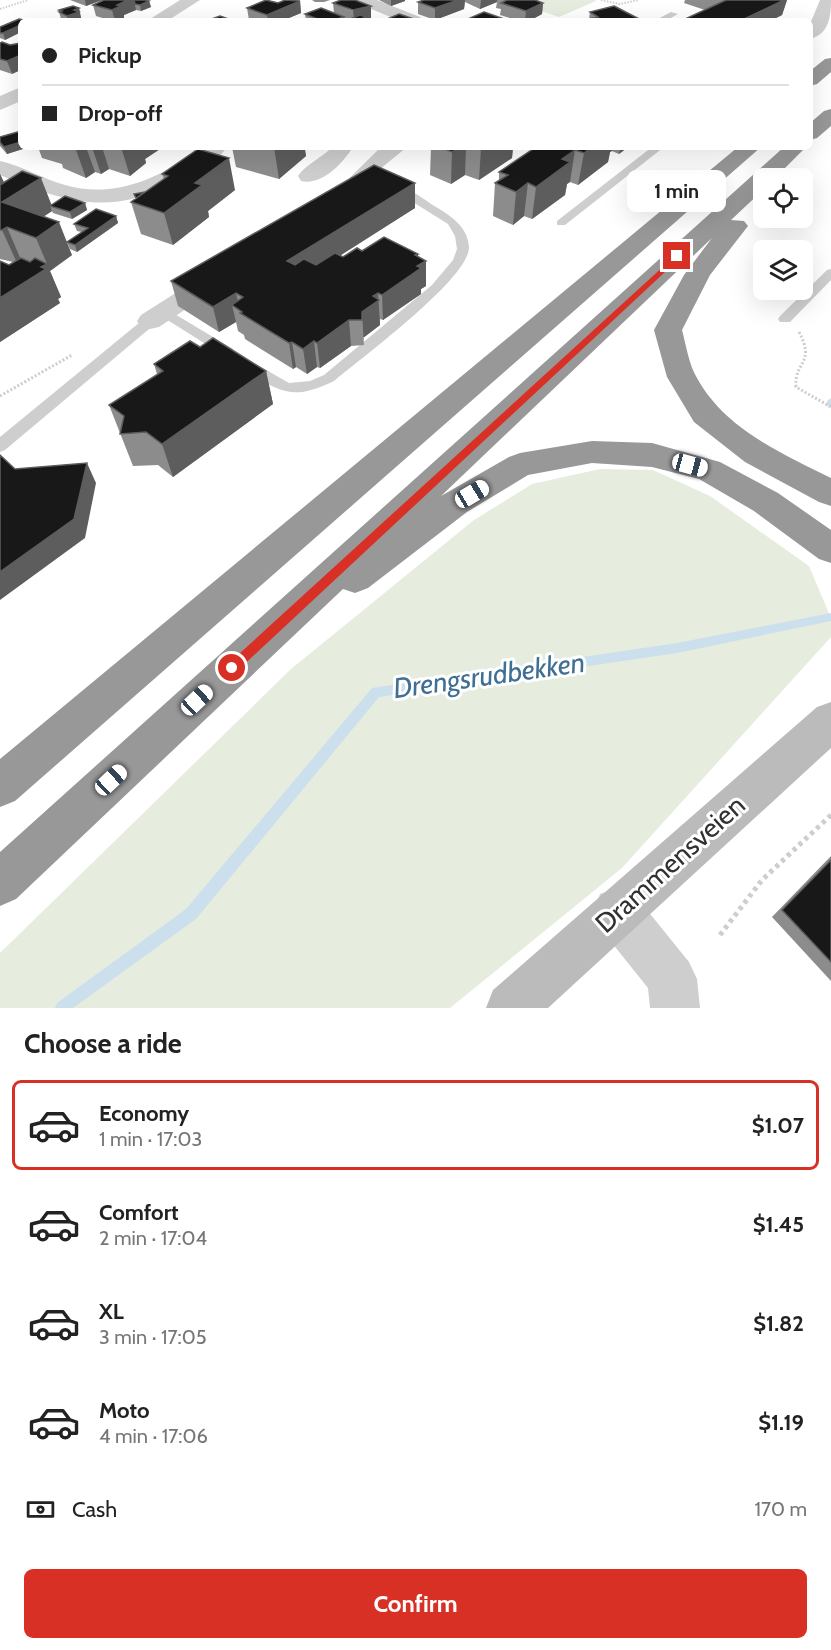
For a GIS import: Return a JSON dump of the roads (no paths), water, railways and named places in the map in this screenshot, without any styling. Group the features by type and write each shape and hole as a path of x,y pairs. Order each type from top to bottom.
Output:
{"highway":[{"path":"813,78 831,63"},
{"path":"813,96 831,81"},
{"path":"813,131 831,115"},
{"path":"692,196 711,162 725,150"},
{"path":"0,786 692,196 757,161 788,150"},
{"path":"757,161 753,209 717,246 689,285 668,330 681,377 705,415 756,454 831,493"},
{"path":"0,883 214,684 757,161"},
{"path":"214,684 455,503 520,465 592,452 652,455 709,470 766,502 831,549"}],"main road":[{"name":"Drammensveien","path":"511,1008 831,721"}],"street":[{"path":"160,18 192,0"},
{"path":"363,0 389,18"},
{"path":"813,31 821,23 828,0"},
{"path":"0,104 18,95"},
{"path":"0,167 64,193 89,197 117,195 155,185 184,170 213,150"},
{"path":"309,176 332,160 340,150"},
{"path":"320,216 350,193 369,166 390,150"},
{"path":"156,316 231,269"},
{"path":"617,911 672,979 675,1008"}],"lane":[{"path":"666,18 675,15"},
{"path":"561,223 654,150"},
{"path":"0,446 156,316 284,388 298,391 309,389 329,378 437,288 459,261 463,249 462,236 452,222 384,180 369,166"},
{"path":"786,319 831,273"}],"waterway":[{"name":"Drengsrudbekken","path":"62,1008 191,914 376,692 677,648 831,617"}]}
